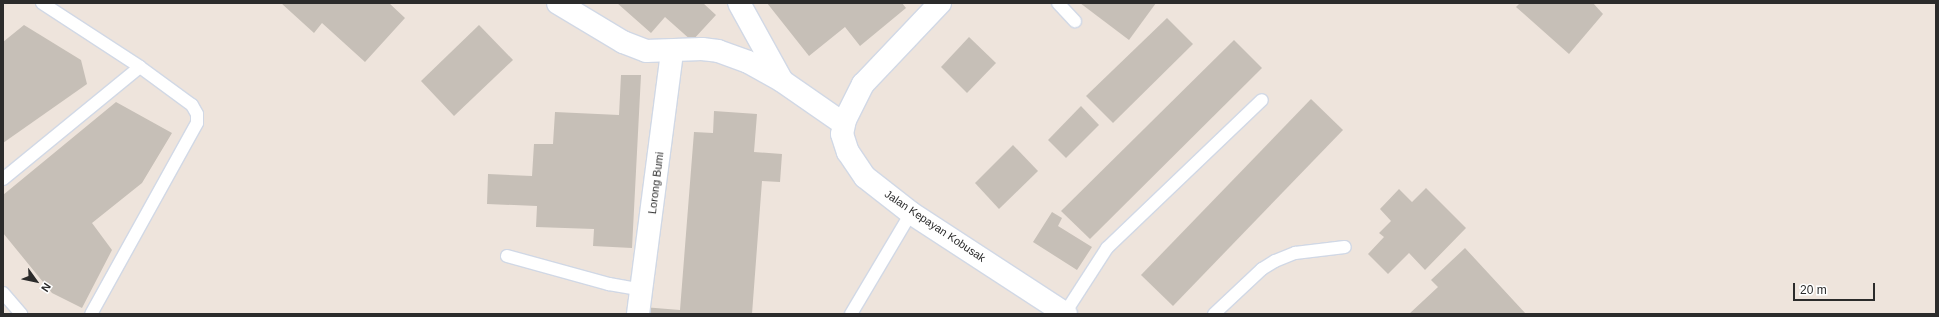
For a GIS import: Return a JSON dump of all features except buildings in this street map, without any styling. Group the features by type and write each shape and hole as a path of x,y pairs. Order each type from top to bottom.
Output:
{"street":[{"path":"558,3 623,42 646,51 702,49 718,51 748,62 782,81 844,124"},
{"path":"739,3 782,81"},
{"name":"Jalan Kepayan Kobusak","path":"940,3 868,78 851,105 842,134 848,152 865,177 911,213 1065,314"},
{"name":"Lorong Bumi","path":"638,314 672,51"}],"lane":[{"path":"42,3 140,67 192,106 197,114 197,123 91,314"},
{"path":"1058,3 1074,21"},
{"path":"3,179 140,67"},
{"path":"1065,314 1107,248 1262,100"},
{"path":"851,314 911,213"},
{"path":"1214,314 1262,270 1275,261 1295,253 1345,247"},
{"path":"507,256 609,284 642,290"},
{"path":"3,292 21,314"}]}
